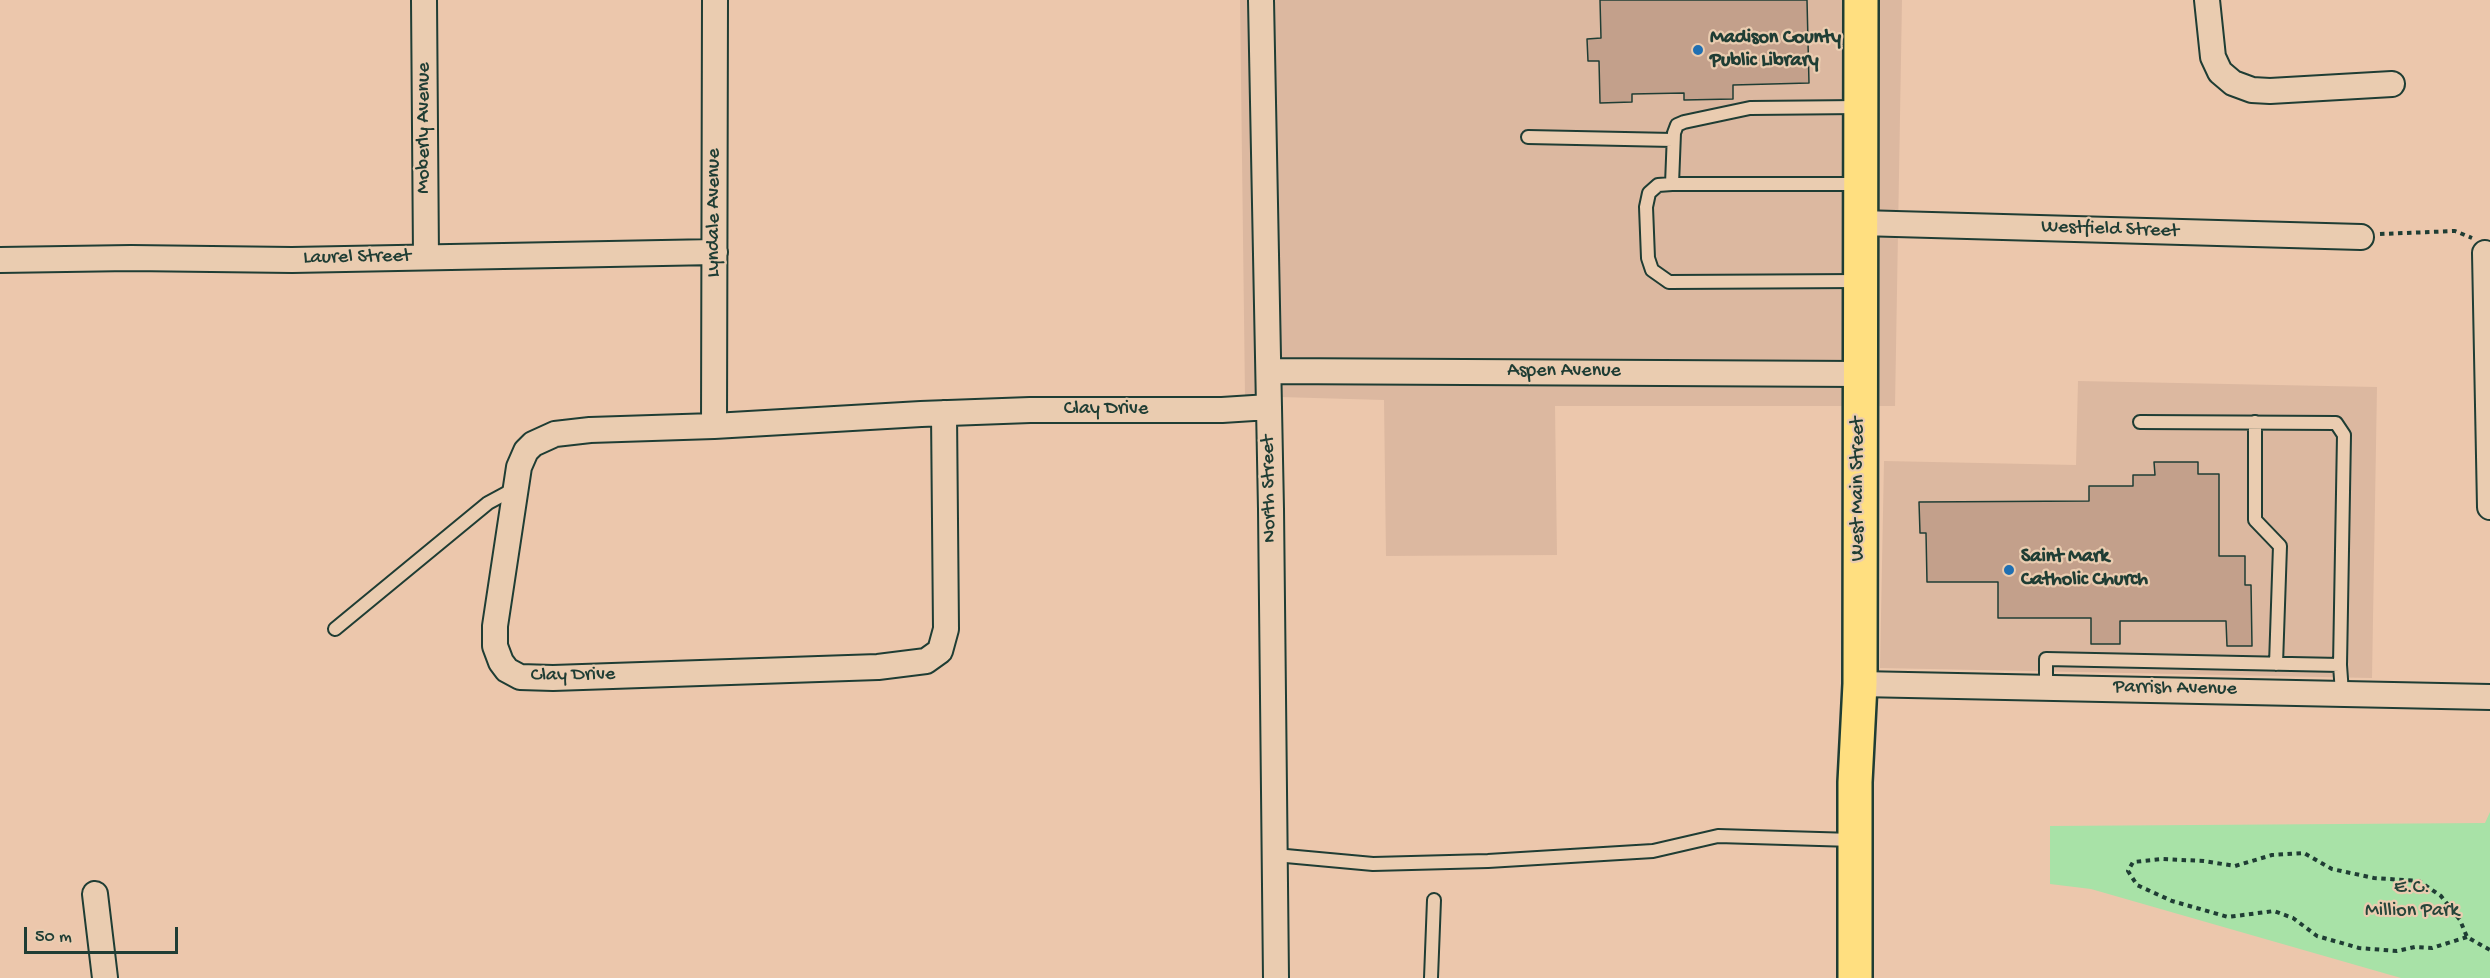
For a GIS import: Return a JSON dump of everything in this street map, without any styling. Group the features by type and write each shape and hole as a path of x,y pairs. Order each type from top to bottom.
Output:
{"main road":[{"name":"West Main Street","path":"1855,978 1855,840 1860,684 1861,0"}],"street":[{"name":"Moberly Avenue","path":"424,0 426,257"},
{"name":"Lyndale Avenue","path":"714,426 715,0"},
{"name":"North Street","path":"1262,0 1276,978"},
{"path":"2207,0 2213,57 2220,72 2233,83 2252,90 2270,91 2392,84"},
{"name":"Westfield Street","path":"1860,223 2361,237"},
{"name":"Laurel Street","path":"0,260 715,252"},
{"path":"2485,253 2490,504"},
{"name":"Aspen Avenue","path":"1269,371 1859,374"},
{"name":"Clay Drive","path":"944,413 946,629 940,651 920,663 612,676 520,677 507,670 501,662 495,646 497,602 514,489 519,467 526,451 539,439 555,434 590,430 714,426 944,413 1269,407"},
{"name":"Parrish Avenue","path":"1860,684 2490,697"},
{"path":"95,894 105,978"}],"lane":[{"path":"1672,184 1673,140 1677,125 1684,122 1750,108 1861,106"},
{"path":"1528,137 1673,140"},
{"path":"1860,184 1658,185 1649,194 1646,207 1648,258 1652,270 1669,282 1860,281"},
{"path":"2140,422 2336,423 2344,435 2340,666 2342,693"},
{"path":"2254,422 2255,520 2280,546 2276,664"},
{"path":"335,629 488,503 514,489"},
{"path":"2046,687 2046,659 2340,666"},
{"path":"1275,855 1373,864 1488,861 1653,851 1718,836 1855,840"},
{"path":"1431,978 1434,900"}],"path":[{"path":"2361,237 2392,232 2455,231 2472,238 2485,253"},
{"path":"2467,937 2432,948 2415,947 2397,951 2359,948 2317,936 2294,918 2274,911 2228,917 2172,901 2137,885 2128,871 2133,862 2162,859 2204,861 2235,866 2272,855 2304,853 2332,869 2374,878 2419,881 2441,896 2460,920 2467,937 2490,950"}],"shaded area":[{"path":"1240,0 1902,0 1895,406 1555,406 1557,555 1386,556 1384,400 1245,396"},
{"path":"2078,381 2377,387 2372,678 1880,668 1884,461 2076,465"}],"green space":[{"name":"E.C. Million Park","path":"2490,812 2490,978 2401,978 2091,889 2050,884 2050,826 2485,823"}],"building":[{"name":"Madison County Public Library","path":"1600,0 1807,0 1809,83 1733,85 1733,99 1684,100 1684,93 1632,94 1632,102 1600,103 1599,61 1588,61 1587,39 1601,38"},
{"path":"2154,462 2198,462 2198,474 2219,474 2219,556 2245,556 2245,585 2251,585 2252,646 2227,646 2226,621 2120,621 2120,644 2091,644 2091,618 1998,618 1998,582 1927,582 1926,533 1920,533 1919,502 2089,501 2089,486 2133,486 2133,475 2155,475"}],"place":[{"name":"Madison County Public Library","path":"1698,50"},
{"name":"Saint Mark Catholic Church","path":"2009,570"}]}
